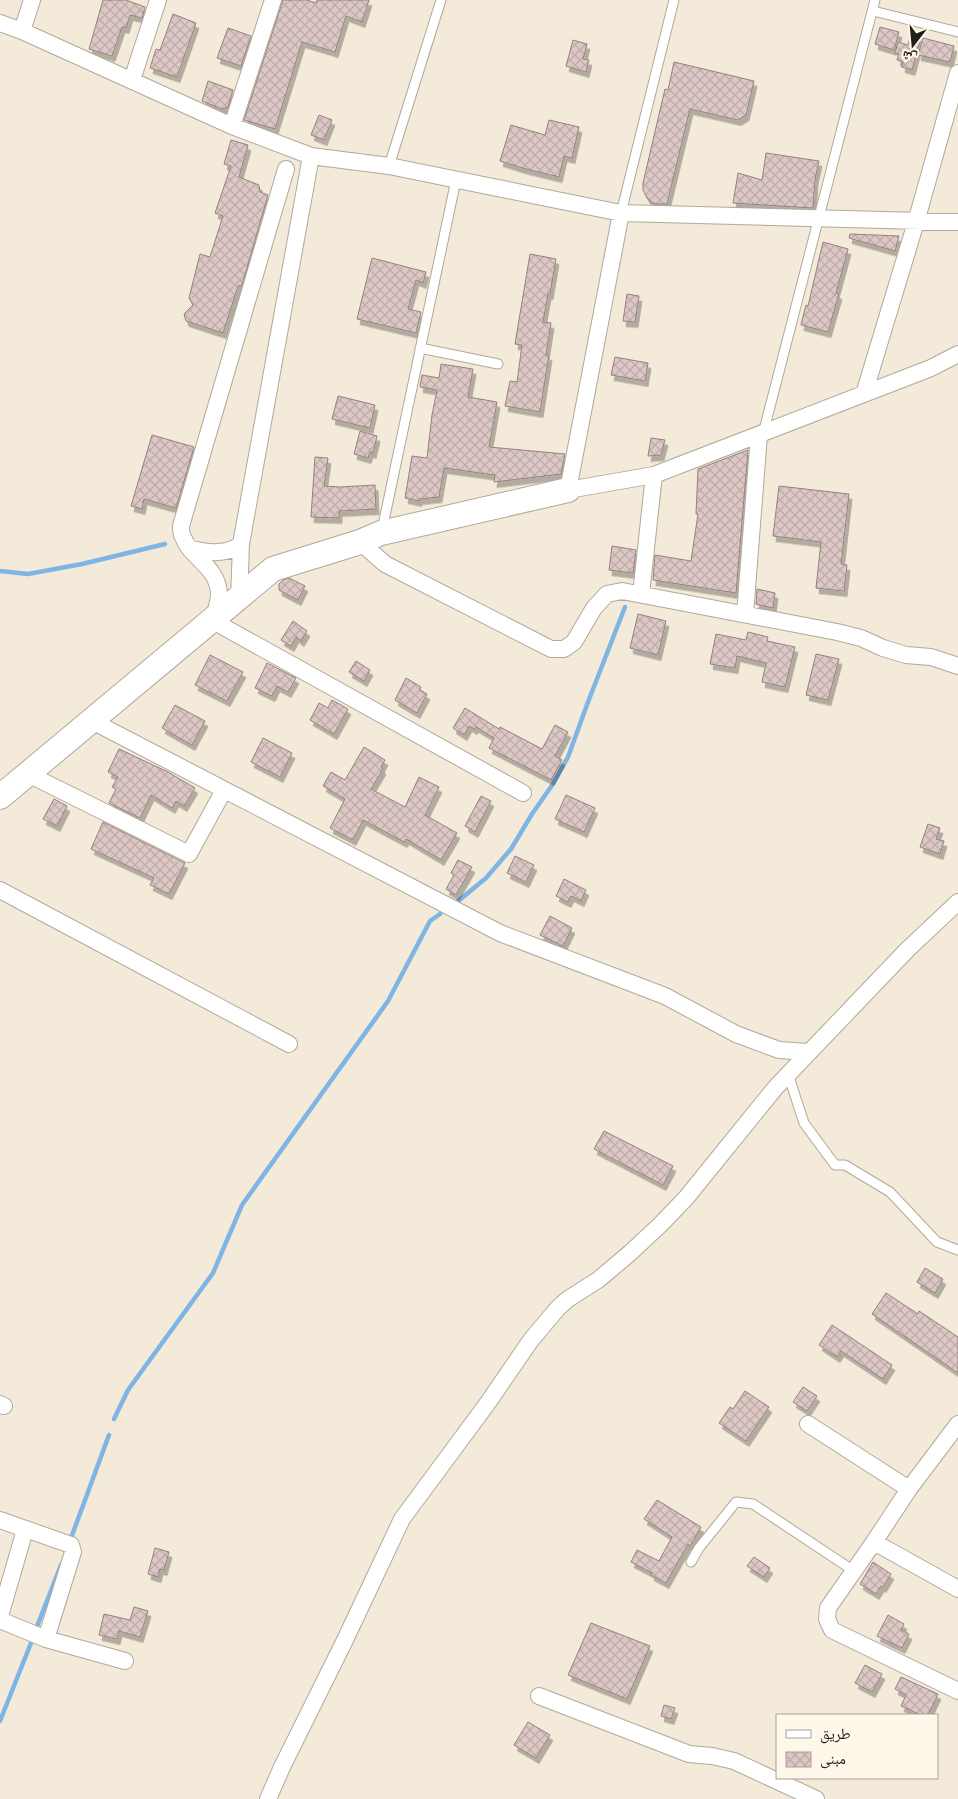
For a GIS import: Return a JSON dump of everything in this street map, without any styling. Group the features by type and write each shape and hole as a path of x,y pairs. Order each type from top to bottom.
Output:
{"street":[{"path":"22,31 32,0"},
{"path":"132,80 158,0"},
{"path":"232,126 273,0"},
{"path":"0,23 22,31 232,126 311,156 389,166 621,213 958,222"},
{"path":"864,394 916,222 958,73"},
{"path":"239,599 241,544 311,156"},
{"path":"213,621 219,592 216,582 209,567 189,548 182,537 181,526 286,169"},
{"path":"568,490 621,213"},
{"path":"0,797 274,569 370,537 568,490 654,474 761,435 931,368 958,354"},
{"path":"745,614 761,435"},
{"path":"641,594 654,474"},
{"path":"370,537 385,564 551,649 564,649 574,642 594,608 607,594 622,591 837,632 861,638 883,648 906,655 931,658 958,666"},
{"path":"189,548 213,552 236,548 241,544"},
{"path":"213,621 523,793"},
{"path":"92,721 500,932 664,996 736,1034 779,1050 808,1052"},
{"path":"28,774 189,854 224,790"},
{"path":"0,890 289,1044"},
{"path":"268,1799 402,1519 487,1404 531,1340 568,1298 598,1280 660,1225 686,1198 808,1052 908,949 958,902"},
{"path":"808,1424 909,1489"},
{"path":"958,1424 909,1489 828,1608 826,1620 832,1630 958,1691"},
{"path":"0,1520 70,1545 73,1552 46,1639"},
{"path":"0,1616 25,1530"},
{"path":"874,1542 958,1589"},
{"path":"0,1620 46,1639 125,1661"},
{"path":"539,1696 689,1754 712,1756 734,1761 816,1799"}],"lane":[{"path":"389,166 441,0"},
{"path":"621,213 674,0"},
{"path":"761,435 820,218 875,0"},
{"path":"873,10 958,32"},
{"path":"370,537 420,348 456,180"},
{"path":"420,348 498,364"},
{"path":"788,1074 804,1123 835,1165 844,1165 890,1192 937,1242 958,1250"},
{"path":"691,1562 698,1548 736,1502 753,1504 854,1571"}],"building":[{"path":"103,0 126,0 145,7 142,18 130,15 126,28 122,27 112,56 89,49"},
{"path":"283,0 307,0 316,3 317,0 369,0 362,22 346,16 335,52 302,42 275,129 244,120"},
{"path":"173,14 196,23 177,77 150,68 156,49 160,50"},
{"path":"880,27 899,32 894,50 875,44"},
{"path":"228,28 251,36 241,66 217,58"},
{"path":"911,34 921,37 912,70 902,67 903,62 897,60 899,54 895,53 898,42 908,45"},
{"path":"923,38 954,46 950,62 918,55"},
{"path":"573,40 587,44 583,59 589,60 586,72 566,66"},
{"path":"674,62 754,81 746,115 738,120 690,109 667,204 658,204 652,203 647,198 643,190 643,183 665,89 668,90"},
{"path":"208,81 233,90 228,107 222,109 202,101"},
{"path":"319,115 332,120 324,140 311,135"},
{"path":"549,120 579,127 572,158 564,156 559,177 500,161 511,125 545,135"},
{"path":"231,140 248,145 239,177 259,185 260,192 268,195 242,285 238,286 223,333 186,321 184,314 193,305 189,298 200,254 210,257 223,216 215,213 231,166 224,164"},
{"path":"766,153 819,161 815,179 813,208 733,203 738,173 762,180"},
{"path":"850,234 899,236 895,251 849,238"},
{"path":"823,242 848,249 836,293 839,294 828,332 801,325 806,305 808,306"},
{"path":"530,254 556,259 543,322 551,323 546,355 549,355 540,412 505,406 510,381 517,382 522,345 515,344"},
{"path":"372,258 426,272 423,283 416,280 408,309 421,312 416,333 357,319"},
{"path":"627,294 639,296 635,322 623,321"},
{"path":"615,357 648,363 645,381 611,375"},
{"path":"441,364 473,369 468,397 497,402 489,447 565,454 561,474 494,482 495,475 444,468 439,497 419,499 419,501 405,498 412,456 427,458 437,390 420,387 422,375 439,378"},
{"path":"338,396 375,405 370,428 332,419"},
{"path":"360,431 377,436 373,453 370,452 368,458 354,454"},
{"path":"152,435 194,447 176,508 144,499 142,509 131,506"},
{"path":"651,438 665,440 661,455 648,456"},
{"path":"748,450 736,593 653,580 655,555 691,561 698,514 696,514 698,469"},
{"path":"315,457 328,458 324,486 375,485 376,509 339,511 339,518 311,517"},
{"path":"779,486 849,494 841,564 847,565 844,591 816,588 821,542 773,536"},
{"path":"612,546 636,550 633,573 609,570"},
{"path":"289,578 305,586 298,600 279,590 279,584"},
{"path":"757,589 775,593 773,608 756,604"},
{"path":"638,614 666,621 658,655 630,648"},
{"path":"293,621 307,631 301,641 296,637 291,646 281,640"},
{"path":"748,632 768,637 767,641 795,647 785,687 762,682 766,663 737,656 735,668 710,664 716,634 746,640"},
{"path":"816,654 839,659 828,700 806,695"},
{"path":"210,655 243,672 227,701 195,685"},
{"path":"356,661 370,670 364,681 349,672"},
{"path":"267,663 296,678 288,692 277,686 272,696 255,688"},
{"path":"406,678 421,687 420,690 427,694 417,713 395,700"},
{"path":"332,700 348,709 334,734 310,720 319,703 328,708"},
{"path":"175,705 205,721 192,745 162,728"},
{"path":"465,708 499,729 500,727 542,749 555,725 568,732 555,756 562,760 551,780 489,748 494,738 476,727 474,729 469,726 464,735 453,728"},
{"path":"263,738 292,753 280,777 251,762"},
{"path":"364,747 385,760 381,767 383,769 371,789 405,807 419,777 439,787 425,815 457,833 441,860 406,839 404,842 363,820 353,840 330,828 345,799 323,786 331,772 345,780"},
{"path":"119,749 168,772 195,788 184,806 176,801 172,808 151,795 140,818 109,803 116,789 112,787 118,777 108,772"},
{"path":"566,795 595,808 584,832 555,819"},
{"path":"481,796 491,801 475,832 465,826"},
{"path":"54,799 67,806 57,826 43,819"},
{"path":"103,822 185,863 169,894 150,885 154,878 91,849"},
{"path":"928,824 940,828 936,839 944,841 940,854 920,847"},
{"path":"515,856 534,865 526,882 507,873"},
{"path":"458,860 472,867 456,895 446,889 454,875 451,873"},
{"path":"564,879 586,890 581,901 571,896 568,902 556,896"},
{"path":"550,916 572,928 563,946 540,935"},
{"path":"604,1131 673,1166 663,1185 594,1149"},
{"path":"925,1268 943,1279 935,1293 917,1282"},
{"path":"886,1293 918,1314 919,1311 958,1337 958,1373 872,1314"},
{"path":"832,1325 892,1365 883,1379 841,1351 837,1357 819,1345"},
{"path":"803,1387 817,1396 807,1411 793,1402"},
{"path":"745,1391 769,1407 746,1441 719,1423 730,1407 733,1409"},
{"path":"657,1500 701,1527 690,1546 688,1544 666,1583 631,1562 637,1550 659,1561 672,1537 644,1519"},
{"path":"155,1548 169,1552 164,1570 160,1569 158,1577 148,1574"},
{"path":"754,1557 770,1568 764,1577 747,1566"},
{"path":"873,1562 891,1574 876,1594 860,1584"},
{"path":"134,1607 148,1611 140,1637 119,1631 117,1639 99,1635 104,1614 130,1620"},
{"path":"888,1615 904,1624 901,1630 909,1634 902,1648 877,1636"},
{"path":"591,1623 650,1646 627,1699 568,1675"},
{"path":"865,1665 882,1674 872,1692 855,1683"},
{"path":"901,1677 938,1694 928,1714 919,1714 901,1706 906,1695 895,1689"},
{"path":"664,1705 675,1708 671,1719 661,1716"},
{"path":"528,1722 550,1735 536,1758 514,1745"}],"waterway":[{"path":"0,571 28,574 82,564 165,544"},
{"path":"457,902 486,878 511,849 553,784 568,757 625,607"},
{"path":"114,1419 128,1390 213,1273 242,1205 388,1001 430,921 440,914"},
{"path":"71,1538 109,1435"},
{"path":"36,1629 61,1565"},
{"path":"0,1721 31,1643"}]}
